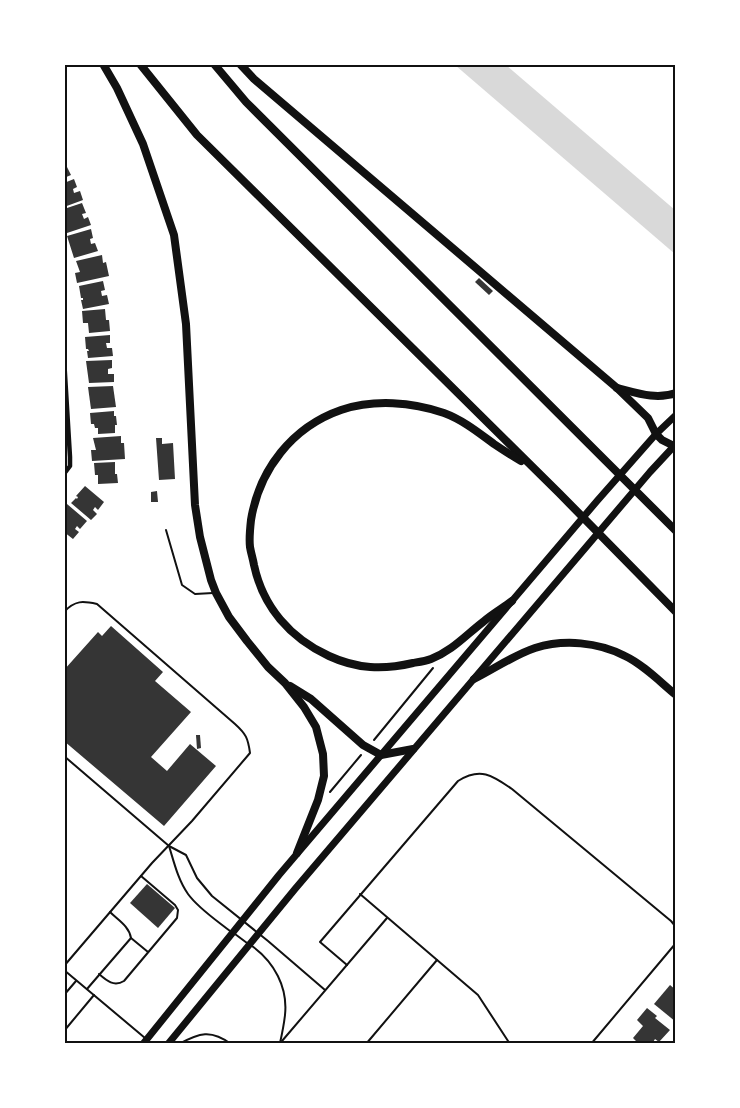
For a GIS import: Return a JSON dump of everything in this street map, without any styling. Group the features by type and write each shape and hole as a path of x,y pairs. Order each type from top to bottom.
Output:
{"highway":[{"path":"104,64 143,144 174,235 186,324 195,505 200,537 216,593 229,617 268,667 285,682 311,699 363,745 381,755 414,749"},
{"path":"140,64 197,135 675,612"},
{"path":"214,64 246,102 675,531"},
{"path":"240,64 254,79 617,388 648,418 656,434 662,440 675,446"},
{"path":"617,388 650,396 668,396 675,393"},
{"path":"513,601 481,623 455,645 431,659 393,668 356,666 314,649 284,625 272,609 257,579 250,546 250,529 260,485 285,446 300,432 322,418 362,405 406,404 445,413 533,468"},
{"path":"474,679 534,648 572,642 608,648 626,656 675,695"},
{"path":"285,682 316,727 323,754 324,776 318,800 297,853"}],"main road":[{"path":"145,1042 297,853 656,434 675,415"},
{"path":"168,1044 414,749 675,446"}],"street":[{"path":"64,358 70,466 64,474"}],"lane":[{"path":"166,530 182,585 195,594 216,593"},
{"path":"64,612 82,601 97,604 245,734 250,753 64,966"},
{"path":"64,756 169,846 186,855 196,878 206,891 325,990"},
{"path":"347,965 320,942 458,781 476,773 493,776 512,789 671,921 675,927"},
{"path":"169,846 189,895 269,961 277,973 285,1002 280,1043"},
{"path":"99,974 111,983 116,985 121,983 178,914 175,905 141,876"},
{"path":"360,894 478,995 510,1044"},
{"path":"110,912 130,932 131,938 148,952"},
{"path":"280,1043 387,918"},
{"path":"87,989 131,938"},
{"path":"591,1044 675,943"},
{"path":"366,1044 437,960"},
{"path":"64,970 145,1042"},
{"path":"64,995 77,980"},
{"path":"64,1031 94,995"},
{"path":"179,1044 194,1036 206,1034 218,1036 231,1044"}],"path":[{"path":"370,745 434,668"},
{"path":"326,795 361,755"}],"shaded area":[{"path":"455,65 506,65 675,210 675,254"}],"building":[{"path":"66,165 71,175 64,178 64,166"},
{"path":"74,179 77,187 73,189 74,193 80,191 83,200 64,207 64,183"},
{"path":"82,203 86,213 82,214 84,219 88,217 91,225 67,233 64,225 64,209"},
{"path":"91,229 93,238 90,239 91,244 95,243 98,251 74,258 67,236"},
{"path":"102,255 109,276 77,283 75,273 80,272 76,261"},
{"path":"479,278 493,291 489,295 475,282"},
{"path":"103,281 105,290 101,291 102,296 107,295 109,304 83,309 81,300 83,298 81,298 79,286"},
{"path":"105,309 110,331 89,333 88,323 83,323 82,311"},
{"path":"110,335 110,343 106,343 107,348 112,348 113,356 88,358 87,351 89,351 86,349 85,337"},
{"path":"112,360 112,368 108,369 108,374 114,374 114,382 89,383 86,361"},
{"path":"113,386 116,407 91,409 88,387"},
{"path":"114,411 117,425 115,425 115,433 98,434 98,428 91,424 90,413"},
{"path":"121,436 125,459 92,461 91,450 96,450 93,438"},
{"path":"156,438 162,438 162,444 173,443 175,479 159,480"},
{"path":"115,462 118,483 98,484 94,463"},
{"path":"85,486 104,502 98,510 95,507 93,510 97,514 91,520 71,503 77,499 76,496"},
{"path":"157,491 158,502 151,502 151,492"},
{"path":"67,504 87,521 80,529 77,526 75,529 79,532 73,539 64,532 64,507"},
{"path":"111,626 163,672 155,681 191,712 151,757 167,771 190,744 216,766 164,826 64,741 64,670 98,632 102,636"},
{"path":"196,735 200,735 201,748 197,749"},
{"path":"147,884 175,908 158,928 130,903"},
{"path":"670,985 676,990 676,1022 654,1004"},
{"path":"647,1008 670,1030 659,1042 655,1039 652,1044 639,1044 633,1038 643,1026 637,1020"}]}
